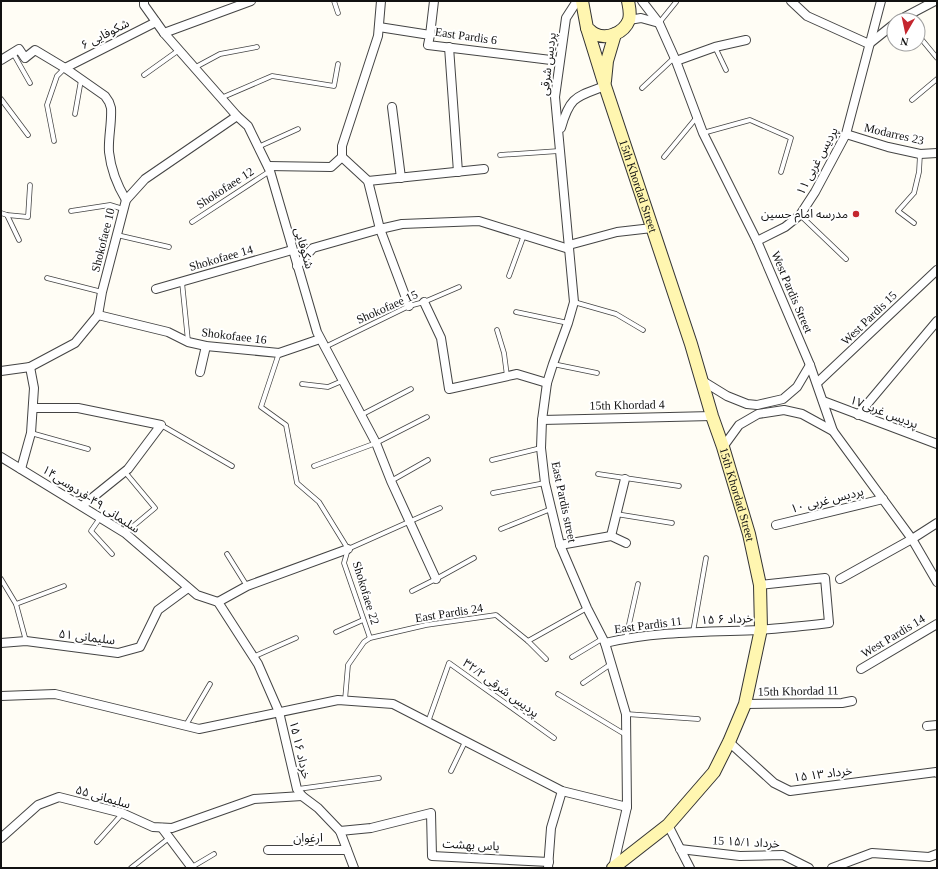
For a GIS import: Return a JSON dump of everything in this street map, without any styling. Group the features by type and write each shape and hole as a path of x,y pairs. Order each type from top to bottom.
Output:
{"street":[{"name":"شکوفایی","path":"144,1 144,5 164,33 237,116 248,126 269,168 317,332 376,444 391,482 436,580"},
{"path":"164,33 251,1"},
{"path":"381,1 378,36 342,146 342,156 368,182 380,229 409,306"},
{"path":"430,35 434,1"},
{"name":"پردیس شرقی","path":"559,132 555,97 559,61 566,18 577,1"},
{"name":"15th Khordad Street","path":"582,1 587,28 605,86 723,447 749,534 760,585 761,630 745,704 729,742 714,772 668,825 613,868"},
{"path":"587,28 595,34 605,36 615,34 624,28 629,20 630,10 628,1"},
{"name":"West Pardis Street","path":"642,1 659,23 676,59 703,133 757,240 810,365 833,431 912,539 937,582"},
{"path":"791,1 807,16 869,44 886,30"},
{"name":"پردیس غربی ۱۱","path":"757,240 785,227 800,215 815,192 846,134 881,1"},
{"path":"915,12 931,2"},
{"path":"629,20 641,18 659,23"},
{"name":"شکوفایی ۶","path":"65,68 156,22"},
{"name":"East Pardis 6","path":"379,27 430,35 428,45 559,61"},
{"path":"559,132 569,106 578,96 605,86 607,61 615,34"},
{"path":"676,59 715,47 746,40"},
{"path":"449,47 458,172"},
{"path":"1,60 19,49 26,58 35,50 82,79 105,96 109,102 111,114 109,152 111,163 118,187 126,200"},
{"path":"392,107 401,178"},
{"name":"Shokofaee 10","path":"30,367 75,343 98,315 102,292 126,200 145,179 237,116"},
{"name":"East Pardis street","path":"559,132 559,151 574,302 548,382 542,420 541,448 545,483 560,545 612,663 626,714 627,807 613,868"},
{"name":"Modarres 23","path":"846,134 888,147 920,154 937,153"},
{"path":"269,168 331,167 342,156"},
{"path":"368,182 484,169"},
{"path":"297,266 312,248 402,224 479,221 569,247 617,232 652,228"},
{"name":"Shokofaee 14","path":"156,289 292,250"},
{"name":"West Pardis 15","path":"817,383 937,270"},
{"path":"424,302 441,338 449,389 517,374 548,382"},
{"name":"Shokofaee 16","path":"98,315 168,332 188,342 206,346 279,353 320,339"},
{"path":"858,415 937,321"},
{"path":"200,372 206,346"},
{"path":"701,380 727,396 747,404 757,405 783,399 797,387 810,365"},
{"path":"1,371 30,367 34,388 33,408 31,433 22,469"},
{"name":"پردیس غربی۱۷","path":"823,401 937,444"},
{"path":"33,408 78,408 161,425 125,472 82,506"},
{"path":"723,447 739,425 758,414 784,410 802,414 833,431"},
{"name":"15th Khordad 4","path":"542,420 712,416"},
{"name":"سلیمانی ۴۹-فردوسی۱۴","path":"1,457 125,533 196,595 218,602"},
{"path":"611,536 625,479"},
{"name":"پردیس غربی ۱۰","path":"776,525 883,499"},
{"path":"840,579 912,539 937,523"},
{"path":"560,545 611,536 626,543"},
{"path":"279,712 258,664 218,602 247,586 348,549"},
{"name":"۱۵ خرداد ۶","path":"693,632 761,630 829,623 825,578 760,585"},
{"name":"سلیمانی ۵۱","path":"1,643 26,641 118,653 140,647 158,610 188,588"},
{"name":"West Pardis 14","path":"861,669 937,624"},
{"name":"East Pardis 11","path":"603,641 693,632"},
{"path":"1,696 55,694 199,729 338,700 393,704 562,791 627,807"},
{"name":"15th Khordad 11","path":"745,704 842,703 852,701"},
{"name":"۱۵ خرداد ۱۶","path":"279,712 299,793 318,808 340,831 354,868"},
{"path":"927,726 937,725"},
{"name":"۱۵ خرداد ۱۳","path":"729,742 774,783 790,791 937,772"},
{"path":"548,865 551,828 562,791"},
{"name":"سلیمانی ۵۵","path":"1,838 38,805 59,797 122,813 153,828 172,828 254,799 299,793"},
{"name":"یاس بهشت","path":"340,831 371,828 431,813 432,856 548,865"},
{"path":"668,825 690,868"},
{"path":"162,828 192,868"},
{"name":"15 خرداد ۱۵/۱","path":"680,849 740,856 783,855 809,868"},
{"name":"ارغوان","path":"268,850 347,850"},
{"path":"832,868 872,853 929,857 937,854"}],"lane":[{"path":"334,1 338,13"},
{"path":"659,23 676,2"},
{"path":"926,44 937,58"},
{"path":"715,47 726,70"},
{"path":"194,68 220,54 257,48"},
{"path":"144,75 179,50"},
{"path":"13,53 30,83"},
{"path":"642,88 676,59"},
{"path":"221,98 272,76 334,86 338,64"},
{"path":"54,141 47,105 57,76 65,68"},
{"path":"912,100 937,78"},
{"path":"75,114 82,79"},
{"path":"1,99 28,135"},
{"path":"664,157 697,117"},
{"path":"703,133 750,120 791,138 781,172"},
{"path":"258,146 298,129"},
{"path":"500,155 559,151"},
{"path":"914,223 898,211 914,193 919,172 920,154"},
{"name":"Shokofaee 12","path":"192,222 269,168"},
{"path":"1,213 28,217 30,185"},
{"path":"71,211 110,205 123,209"},
{"path":"7,215 19,240"},
{"path":"800,215 846,259"},
{"path":"117,235 170,247"},
{"path":"509,276 524,235"},
{"path":"47,278 102,292"},
{"path":"182,282 188,342"},
{"name":"Shokofaee 15","path":"324,347 409,306 424,302 459,287"},
{"path":"574,302 616,314 643,330"},
{"path":"516,312 568,324"},
{"path":"497,330 504,353 507,376"},
{"path":"279,353 261,407 286,425 297,483 319,502 348,549"},
{"path":"553,364 597,373"},
{"path":"302,384 328,387 342,381"},
{"path":"361,415 411,389"},
{"path":"314,466 376,444 427,417"},
{"path":"161,425 232,466"},
{"path":"31,433 88,449"},
{"path":"492,460 541,448"},
{"path":"391,482 428,460"},
{"path":"125,472 155,508 125,533"},
{"path":"598,474 679,486"},
{"path":"493,493 545,483"},
{"name":"Shokofaee 22","path":"370,638 344,563 348,549 440,508"},
{"path":"501,529 551,509"},
{"path":"616,514 672,523"},
{"path":"100,518 91,531 112,554"},
{"path":"227,554 247,586"},
{"path":"412,591 436,580 474,558"},
{"path":"693,632 706,558"},
{"path":"1,579 16,604 26,641"},
{"path":"626,638 638,584"},
{"path":"16,604 64,586"},
{"path":"528,641 587,608"},
{"name":"East Pardis 24","path":"370,638 426,625 496,615 546,658"},
{"path":"336,632 363,620"},
{"path":"253,657 296,638"},
{"path":"345,700 348,665 364,642 370,638"},
{"path":"572,657 603,641"},
{"name":"پردیس شرقی ۳۲/۲","path":"428,722 449,663 554,738"},
{"path":"583,683 612,663"},
{"path":"186,726 210,684"},
{"path":"558,694 626,735"},
{"path":"626,714 698,719"},
{"path":"452,771 465,742"},
{"path":"299,793 379,778"},
{"path":"97,842 122,813"},
{"path":"131,868 170,838"},
{"path":"192,868 214,854"}],"place":[{"name":"مدرسه امام حسین","path":"856,214"}]}
